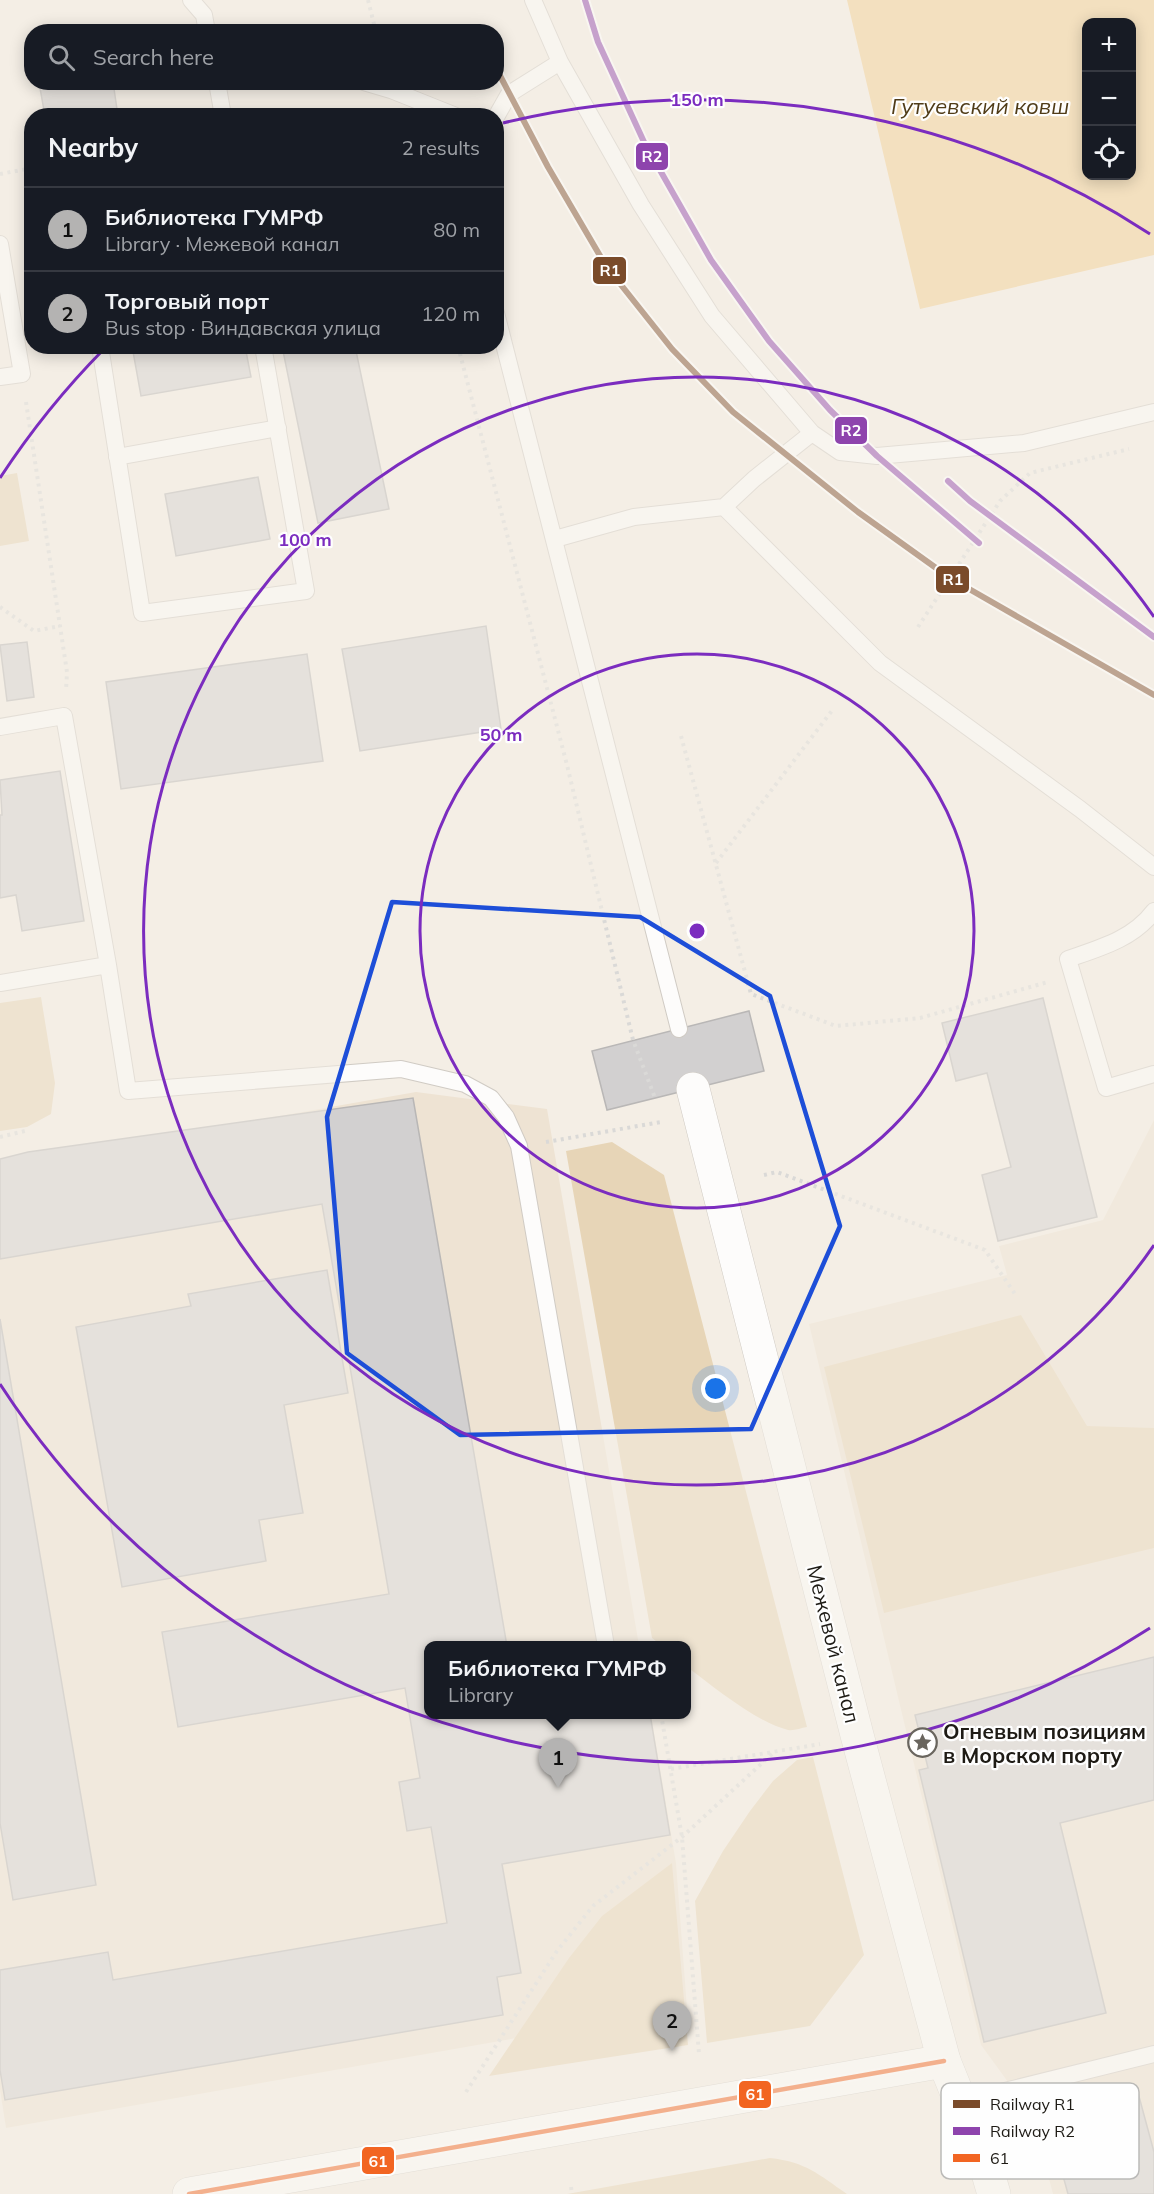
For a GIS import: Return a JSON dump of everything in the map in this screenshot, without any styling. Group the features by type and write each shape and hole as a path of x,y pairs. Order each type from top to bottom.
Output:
{"street":[{"name":"Межевой канал","path":"693,1089 857,1735 944,2061 952,2083"},
{"path":"189,2194 944,2061"},
{"name":"Межевой канал","path":"990,2179 994,2194"}],"lane":[{"path":"191,0 204,15 206,24"},
{"path":"533,0 560,62 642,205 712,316 812,433 840,452 877,456 1024,443 1154,412"},
{"path":"501,108 509,94 560,62"},
{"path":"218,90 222,108"},
{"path":"391,90 436,108"},
{"path":"0,244 22,374 0,377"},
{"path":"504,344 679,1029"},
{"path":"101,354 142,613 306,591 264,354"},
{"path":"117,457 278,428"},
{"path":"555,539 634,517 724,507 754,479 812,433"},
{"path":"724,507 880,663 1080,809 1154,867"},
{"path":"0,727 64,716 128,1091 401,1069 465,1084 490,1098 506,1117 519,1146 605,1641"},
{"path":"1154,911 1119,941 1068,959 1106,1088 1154,1074"},
{"path":"0,983 108,965"},
{"path":"1039,2083 1154,2054"}],"path":[{"path":"368,0 374,24"},
{"path":"0,174 24,170"},
{"path":"460,354 567,765 633,1040 656,1098"},
{"path":"22,374 67,672 64,716"},
{"path":"918,627 1000,501 1030,473 1131,449"},
{"path":"0,607 34,631 60,626"},
{"path":"716,863 834,708"},
{"path":"681,736 751,994 836,1026 920,1018 1072,975"},
{"path":"519,1146 661,1122"},
{"path":"0,1137 26,1131"},
{"path":"764,1175 777,1172 985,1250 1015,1294"},
{"path":"662,1719 682,1837 699,2054"},
{"path":"671,1769 820,1744"},
{"path":"466,2092 557,1950 593,1906 682,1837 773,1753"},
{"path":"571,2187 572,2194"}],"highlighted area":[{"path":"392,902 640,917 770,996 840,1226 751,1429 460,1435 347,1353 327,1117"}],"shaded area":[{"path":"17,473 29,541 0,546 0,476"},
{"path":"41,997 55,1083 51,1114 27,1127 0,1131 0,1003"},
{"path":"416,1092 547,1109 638,1641 424,1641 424,1719 652,1719 676,1863 687,2008 6,2128 0,2090 0,1165"},
{"path":"1154,1120 1154,2194 1053,2194 1049,2179 1139,2179 1139,2083 1009,2083 981,2045 809,1324 1007,1275 999,1246 1103,1220"},
{"path":"612,1142 664,1175 807,1727 788,1730 763,1720 691,1670 691,1641 656,1641 652,1638 566,1151"},
{"path":"1021,1315 1087,1426 1154,1428 1154,1548 884,1613 824,1367"},
{"path":"813,1757 864,1955 810,2026 707,2043 695,1901 723,1851 773,1781 797,1760"},
{"path":"672,1863 688,2045 489,2076 569,1958 602,1916"},
{"path":"770,2158 803,2166 847,2194 567,2194"}],"water":[{"name":"Гутуевский ковш","path":"847,0 1154,0 1154,255 920,309"}],"building":[{"path":"40,90 114,90 117,108 44,108"},
{"path":"133,354 247,354 251,377 141,396"},
{"path":"284,354 357,354 389,509 318,523"},
{"path":"258,477 270,539 176,556 165,494"},
{"path":"486,626 501,729 360,751 342,649"},
{"path":"27,642 34,697 7,701 0,645"},
{"path":"307,654 323,761 121,789 106,682"},
{"path":"60,771 84,921 22,931 16,895 0,898 0,815 2,815 0,780"},
{"path":"1043,998 1097,1217 998,1241 982,1175 1011,1167 987,1073 956,1081 942,1023"},
{"path":"749,1011 764,1071 607,1110 592,1051"},
{"path":"413,1098 506,1641 424,1641 424,1719 651,1719 670,1835 502,1864 521,1973 497,1977 503,2015 5,2100 0,2070 0,1970 108,1952 113,1980 447,1923 431,1827 407,1831 399,1782 420,1778 405,1688 178,1727 162,1632 389,1594 322,1204 0,1259 0,1159 28,1152"},
{"path":"327,1270 348,1393 284,1405 303,1513 259,1520 266,1561 122,1587 76,1327 191,1306 188,1294"},
{"path":"0,1319 96,1885 13,1900 0,1823"},
{"path":"1154,1657 1154,1800 1060,1823 1106,2013 984,2042 919,1770 928,1768 915,1715"},
{"path":"1139,2096 1154,2152 1154,2194 1068,2194 1064,2179 1139,2179"}],"rail line":[{"name":"R2","path":"585,0 598,42 644,142 711,260 769,341 830,410 877,456 979,543"},
{"name":"R1","path":"504,83 548,167 606,266 672,349 733,412 858,512 950,578 1154,695"},
{"name":"R2","path":"948,481 970,501 1154,637"}],"transit line":[{"name":"61","path":"189,2194 944,2061"}],"place":[{"name":"Огневым позициям в Морском порту","path":"922,1743"},
{"name":"Библиотека ГУМРФ","path":"558,1788"},
{"name":"Торговый порт","path":"672,2051"}]}
